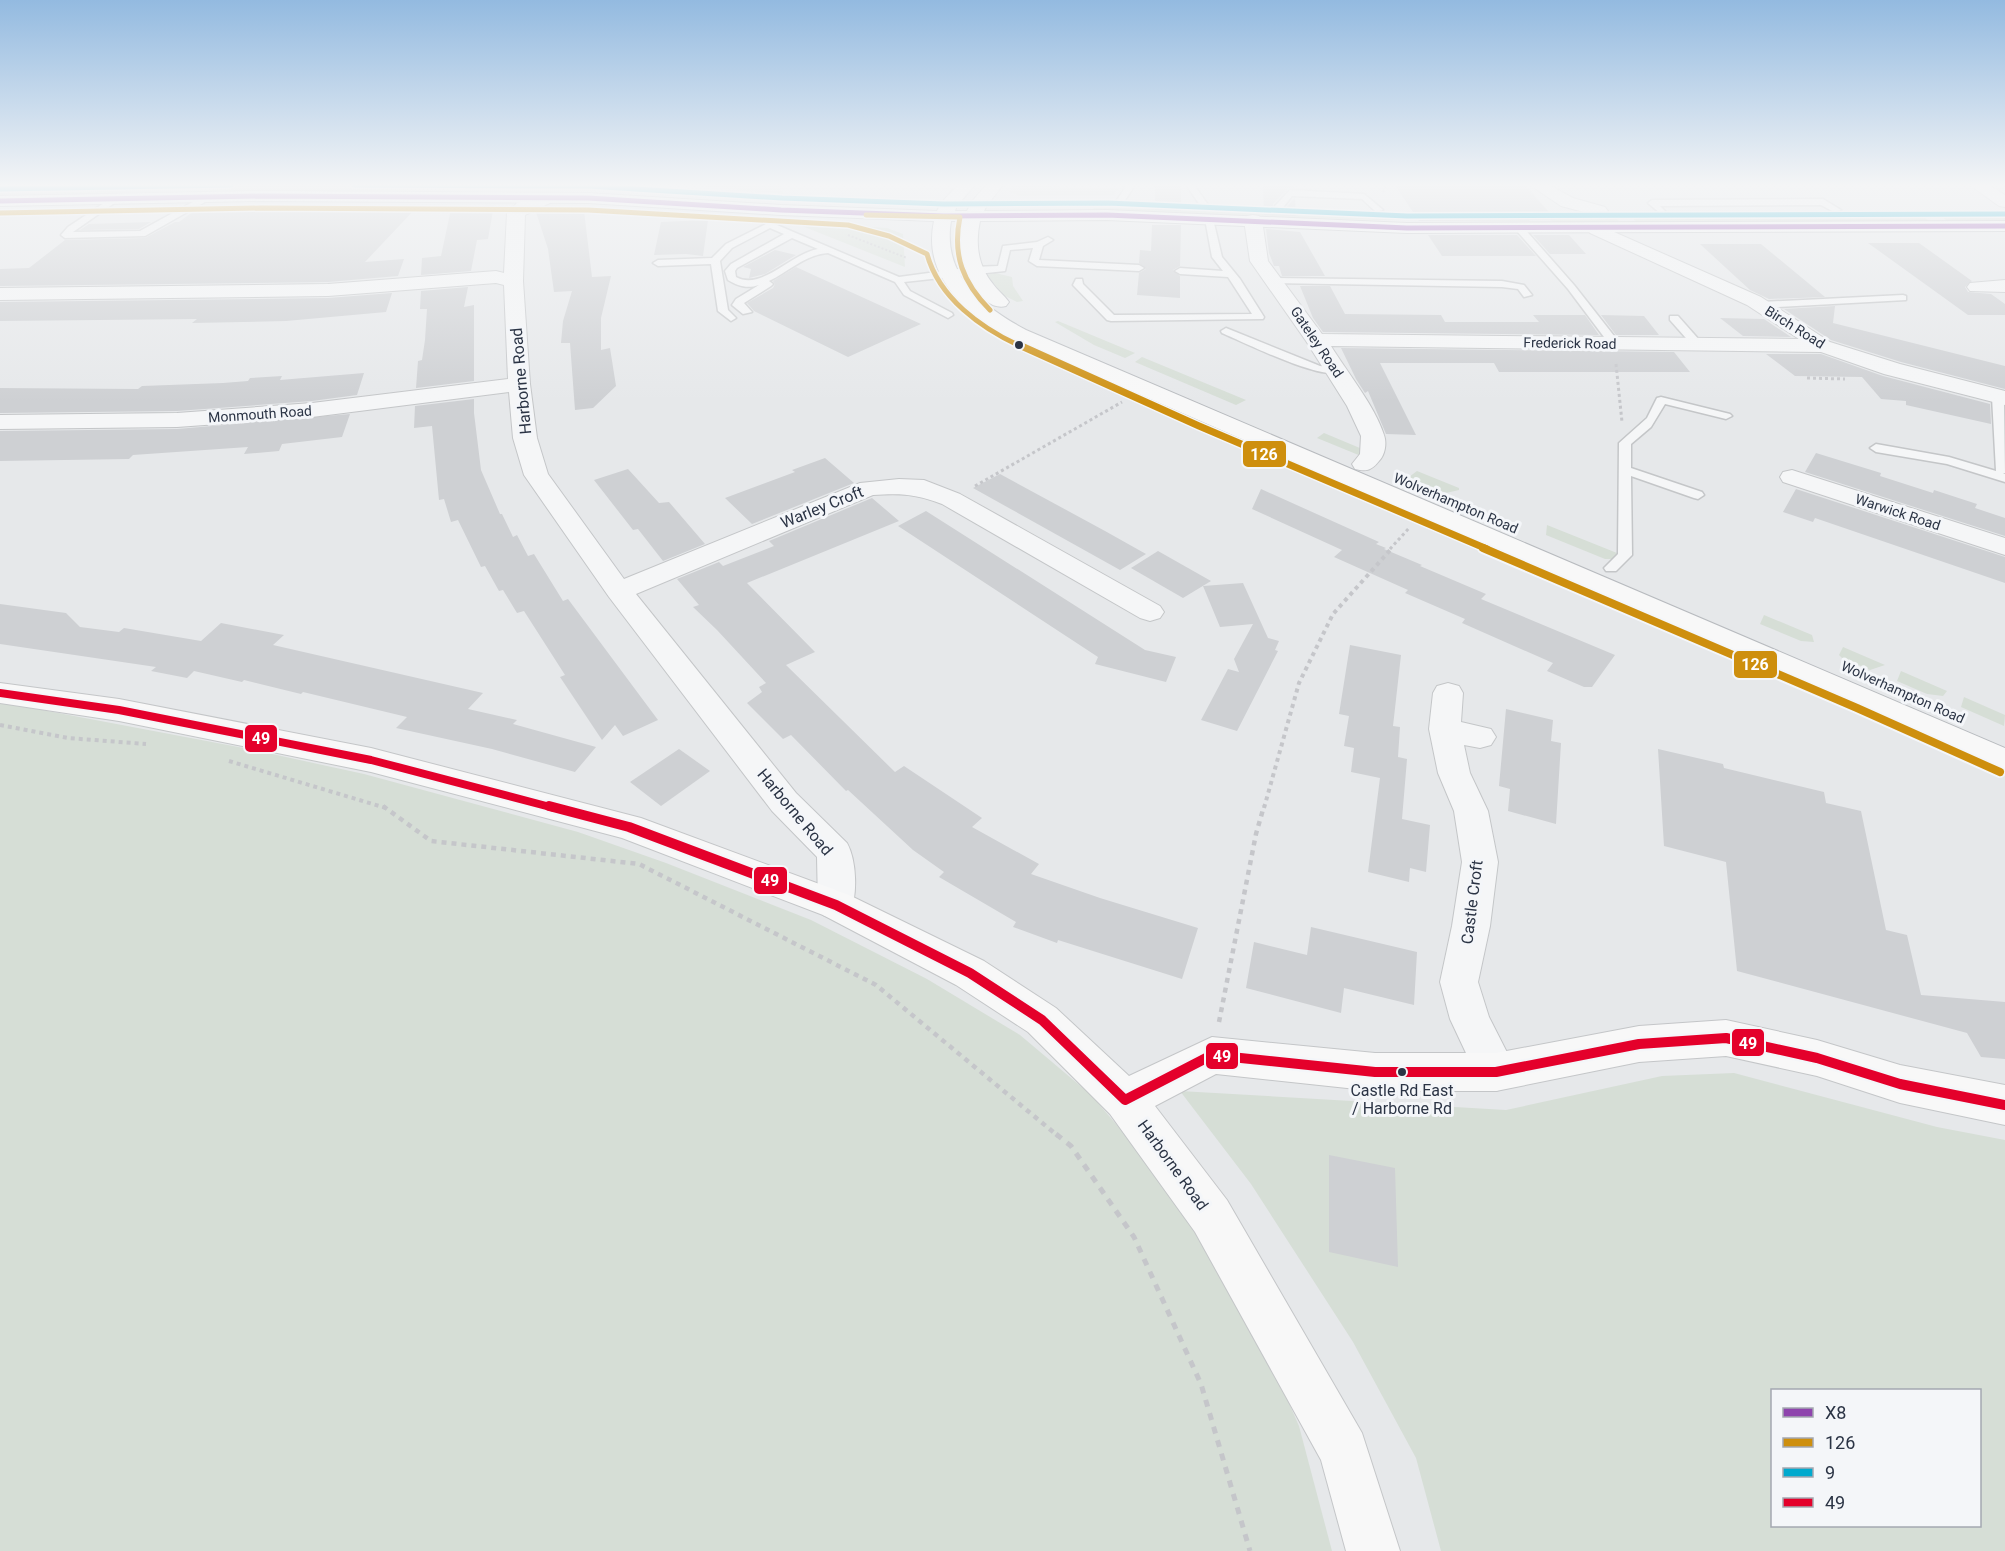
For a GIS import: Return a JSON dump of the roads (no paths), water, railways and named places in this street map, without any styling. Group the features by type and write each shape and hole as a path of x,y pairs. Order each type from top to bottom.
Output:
{"main road":[{"name":"Wolverhampton Road","path":"940,257 941,261 961,272 970,300 999,323 1356,470 1611,568 2005,737"},
{"name":"Wolverhampton Road","path":"961,272 968,257"},
{"name":"Wolverhampton Road","path":"1356,470 2005,761"},
{"path":"0,693 119,710 371,760 629,827 836,905"},
{"name":"Harborne Road","path":"836,905 970,973 1042,1020 1125,1100 1211,1216 1344,1451 1373,1551"},
{"path":"1125,1100 1212,1055 1375,1072 1496,1072 1639,1044 1726,1038 1817,1058 1900,1084 2005,1105"}],"street":[{"name":"Harborne Road","path":"514,257 513,280 519,384 525,438 536,475 619,591 784,802 835,853 836,905"},
{"name":"Gateley Road","path":"1258,257 1336,371 1358,406 1373,436 1372,455 1356,470"},
{"name":"Birch Road","path":"1669,257 1761,305 1823,346 1892,369 2002,397"},
{"path":"0,294 272,292 496,277 513,280"},
{"path":"1977,287 2005,286"},
{"name":"Frederick Road","path":"1316,340 1615,350 1697,345 1823,346"},
{"name":"Monmouth Road","path":"0,422 177,420 312,410 519,384"},
{"name":"Warwick Road","path":"1792,477 2005,547"},
{"name":"Warley Croft","path":"619,591 869,488 899,486 924,488 951,499 1150,612"},
{"name":"Castle Croft","path":"1448,693 1445,729 1454,773 1471,811 1480,862 1471,926 1459,982 1470,1019 1496,1072"},
{"path":"1445,729 1480,737"}],"lane":[{"path":"717,257 715,261 723,311 731,318"},
{"path":"750,257 731,269 729,275 746,279 769,278 801,257"},
{"path":"747,312 737,305 740,301 820,257"},
{"path":"849,257 898,280 907,293 948,315"},
{"path":"898,280 1002,269 1004,257"},
{"path":"1036,257 1034,261 1037,263 1139,268"},
{"path":"1079,281 1078,285 1082,292 1111,318 1258,317 1245,292 1217,257"},
{"path":"1545,257 1571,287 1615,350"},
{"path":"658,263 715,261"},
{"path":"1180,271 1229,274"},
{"path":"1275,281 1502,284 1521,287 1527,295"},
{"path":"1761,305 1903,298"},
{"path":"1674,318 1697,345"},
{"path":"1226,332 1318,369 1336,371"},
{"path":"2002,397 2004,473"},
{"path":"1611,568 1625,555 1625,442 1649,425 1657,414 1661,400 1726,416"},
{"path":"1876,448 2004,473"},
{"path":"1957,456 2004,473"},
{"path":"1626,470 1698,495"}],"place":[{"name":"Castle Rd East / Harborne Rd","path":"1402,1072"}]}
